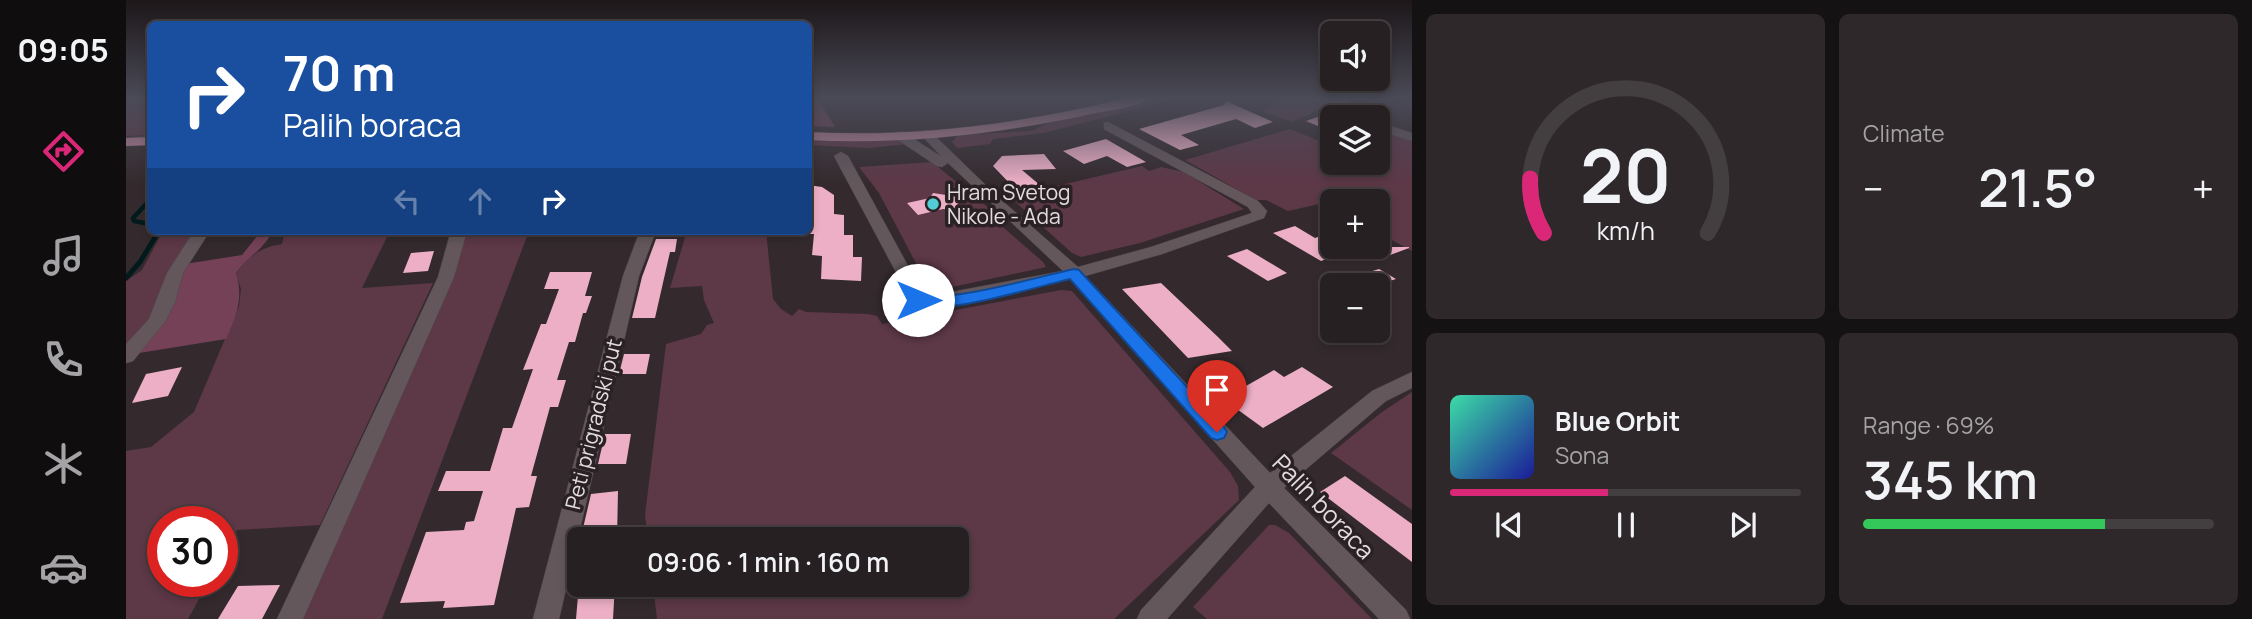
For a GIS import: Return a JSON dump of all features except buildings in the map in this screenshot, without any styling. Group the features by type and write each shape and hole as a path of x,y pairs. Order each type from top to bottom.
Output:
{"main road":[{"path":"812,136 926,134 987,126"},
{"path":"126,142 147,141"}],"street":[{"path":"841,156 920,302 990,293 1074,274 1164,248 1252,218 1260,211 1253,204 1108,126"},
{"path":"1390,130 1412,137"},
{"name":"Palih boraca","path":"926,134 993,200 1060,258 1269,487 1397,619"},
{"name":"Palih boraca","path":"899,135 993,200"},
{"path":"126,356 156,322 175,273 199,235"},
{"path":"290,619 441,288 458,235"},
{"name":"Peti prigradski put","path":"546,619 563,541 631,276 646,235"},
{"path":"1150,619 1269,487 1379,396 1412,379"}],"shaded area":[{"path":"126,126 147,126 147,135 126,136"},
{"path":"1042,126 1071,126 1044,133 993,139 990,144 957,148 952,142 958,135 1032,131"},
{"path":"1290,129 1320,141 1320,175 1390,175 1390,134 1412,140 1412,251 1390,239 1390,189 1320,189 1320,204 1288,211 1266,200 1256,200 1185,160"},
{"path":"892,139 908,144 868,148 812,145 812,140"},
{"path":"932,162 996,214 1003,227 1046,267 938,290 929,288 879,193 859,167"},
{"path":"1142,166 1149,171 1161,167 1184,172 1244,209 1140,243 1081,257 1072,253 1010,197"},
{"path":"161,235 194,235 159,307 126,346 126,281 142,270"},
{"path":"258,235 270,235 236,273 239,299 226,339 133,354 185,264 242,255"},
{"path":"284,235 403,235 387,237 362,288 433,283 320,525 238,530 238,506 147,506 147,597 200,597 188,619 126,619 126,451 151,447 194,412 239,306 241,289 236,274 245,262 268,247 282,244"},
{"path":"464,235 527,235 382,619 302,619"},
{"path":"686,235 766,235 773,299 781,309 792,316 799,309 806,312 868,314 877,316 882,324 1061,290 1072,291 1230,472 1238,486 1239,500 1114,619 657,619 654,597 969,597 969,527 646,527 645,515 666,344 701,334 707,325 714,323 704,300 702,286 670,288"},
{"path":"1412,392 1412,510 1331,453"},
{"path":"1269,525 1275,525 1289,533 1372,619 1207,619 1193,607"}],"waterway":[{"path":"147,203 133,218 134,221 147,223"},
{"path":"126,278 140,262 157,235"}],"place":[{"name":"Hram Svetog Nikole - Ada","path":"933,204"}],"route":[{"path":"918,300 928,303 990,293 1074,274 1217,432"}]}
